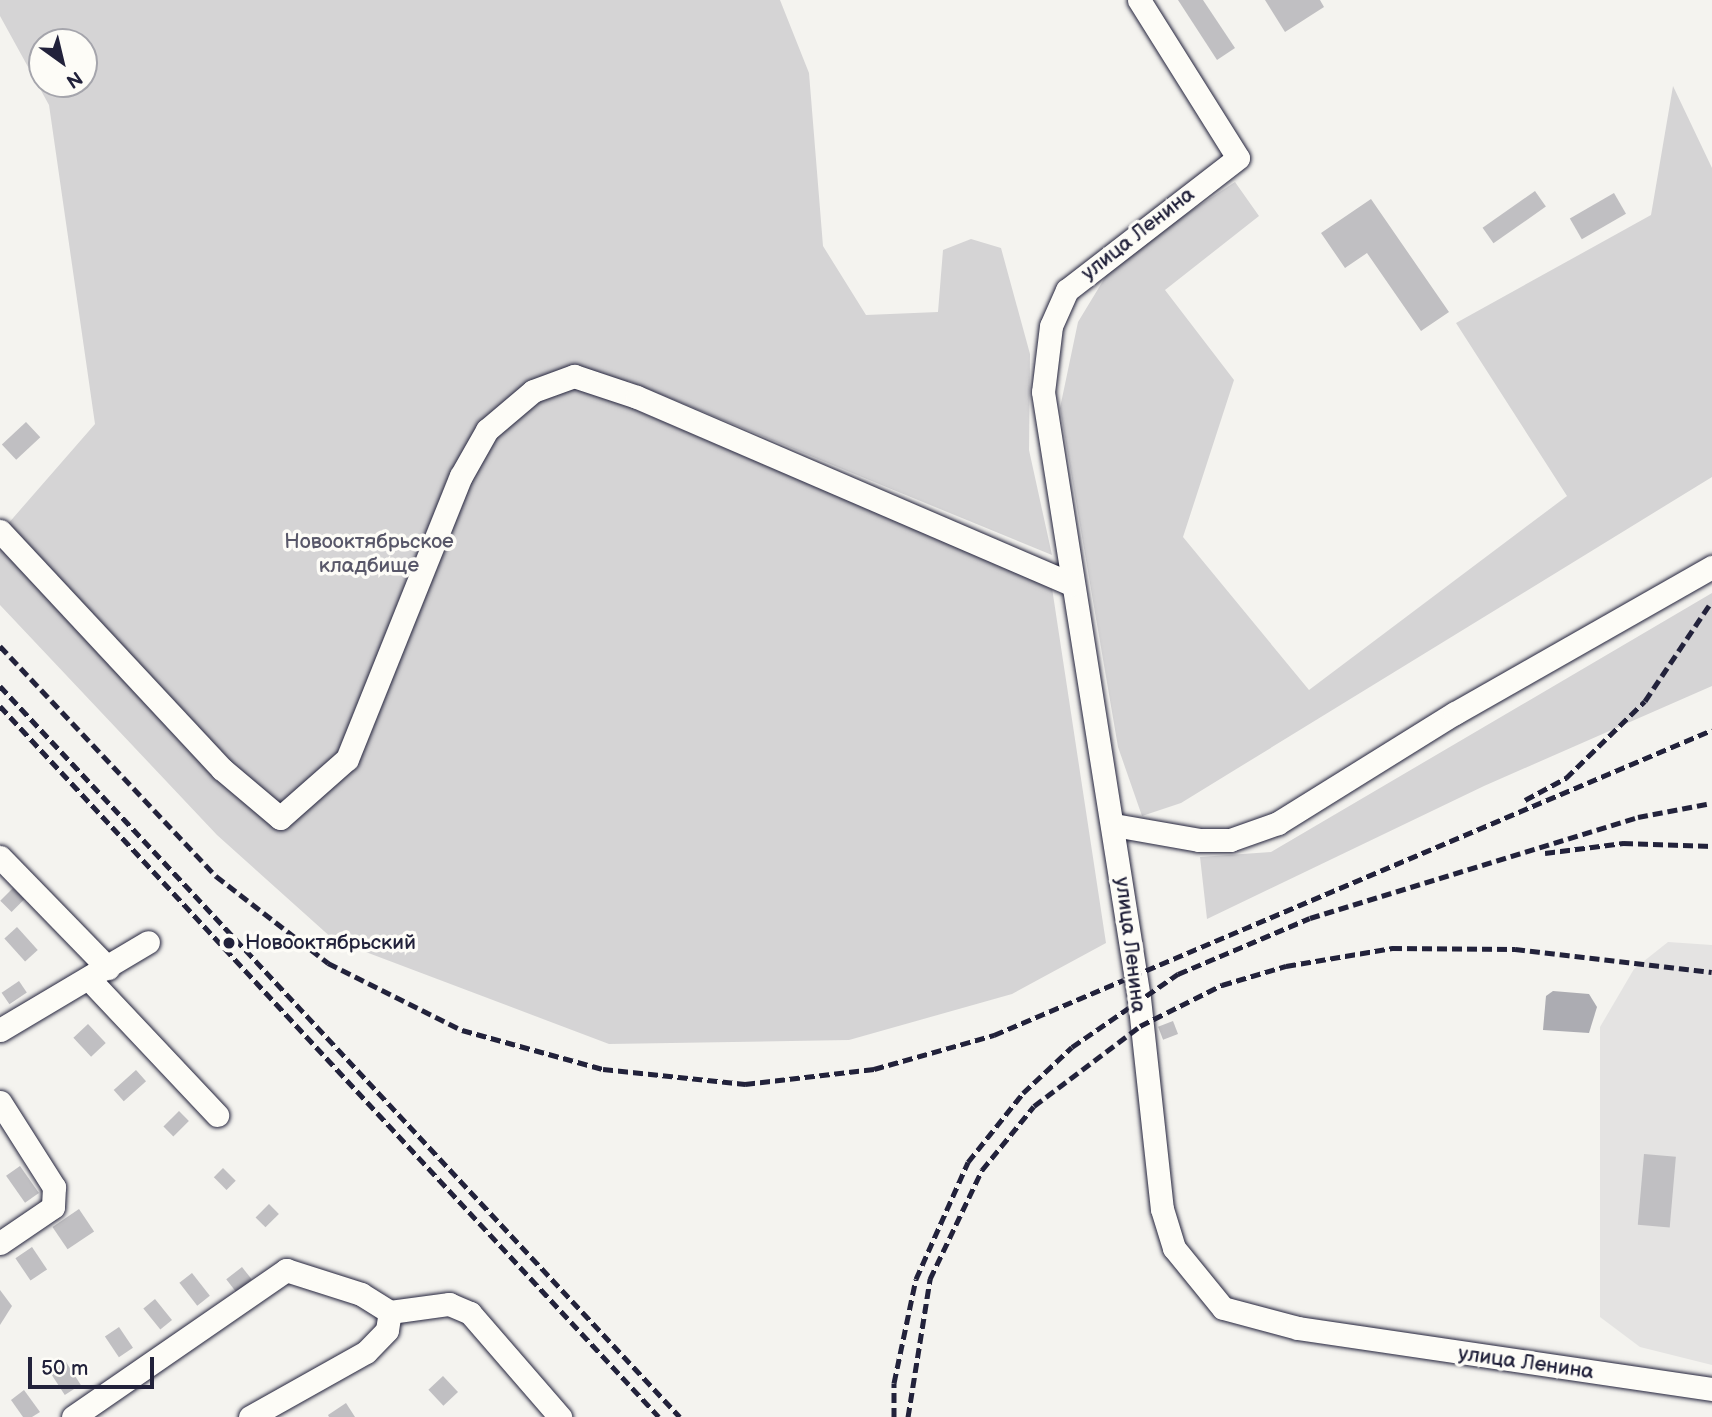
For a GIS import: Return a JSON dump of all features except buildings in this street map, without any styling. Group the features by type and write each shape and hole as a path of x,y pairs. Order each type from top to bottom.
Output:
{"street":[{"name":"улица Ленина","path":"1139,0 1238,158 1067,290 1051,327 1044,392 1072,584 1114,825 1162,1209 1174,1248 1223,1308 1298,1328 1712,1390"},
{"path":"0,531 222,769 279,818 347,759 461,476 487,430 533,391 574,376 637,397 1072,584"},
{"path":"1114,825 1199,840 1230,840 1278,824 1455,713 1712,567"},
{"path":"0,857 217,1115"},
{"path":"0,1030 148,942"},
{"path":"0,1102 54,1187 53,1206 0,1243"},
{"path":"73,1417 286,1270 361,1294 390,1312 449,1304 470,1313 559,1417"},
{"path":"250,1417 277,1411 366,1352 387,1330 390,1312"}],"shaded area":[{"path":"1668,942 1712,945 1712,1365 1640,1347 1600,1317 1600,1027 1634,969"},
{"path":"1553,991 1589,994 1597,1007 1589,1033 1543,1030 1546,996"}],"green space":[{"name":"Новооктябрьское кладбище","path":"0,0 780,0 809,73 823,246 866,315 938,312 943,250 971,239 1001,248 1030,354 1029,450 1052,555 628,381 636,410 1052,588 1106,943 1012,994 849,1040 609,1044 334,940 217,835 0,605 0,533 95,424 49,105 45,98 98,98 98,28 28,28 28,67 0,16"},
{"path":"1673,86 1712,168 1712,477 1181,803 1142,816 1118,747 1060,408 1078,322 1115,261 1235,182 1259,216 1165,290 1234,380 1183,537 1309,690 1567,496 1456,323 1651,215"},
{"path":"1712,593 1712,686 1484,786 1207,919 1200,857 1271,852"}],"railway":[{"path":"1525,800 1566,778 1645,701 1712,601"},
{"path":"0,646 216,876 328,963 462,1030 603,1069 745,1084 874,1069 994,1035 1712,730"},
{"path":"0,686 680,1417"},
{"path":"0,706 659,1417"},
{"path":"894,1417 894,1383 916,1279 968,1162 1023,1093 1072,1047 1178,974 1310,918 1638,817 1712,803"},
{"path":"1545,853 1623,843 1712,846"},
{"path":"908,1417 930,1279 982,1170 1034,1106 1140,1026 1222,985 1286,966 1392,948 1515,949 1712,972"}],"place":[{"name":"Новооктябрьский","path":"229,943"}]}
